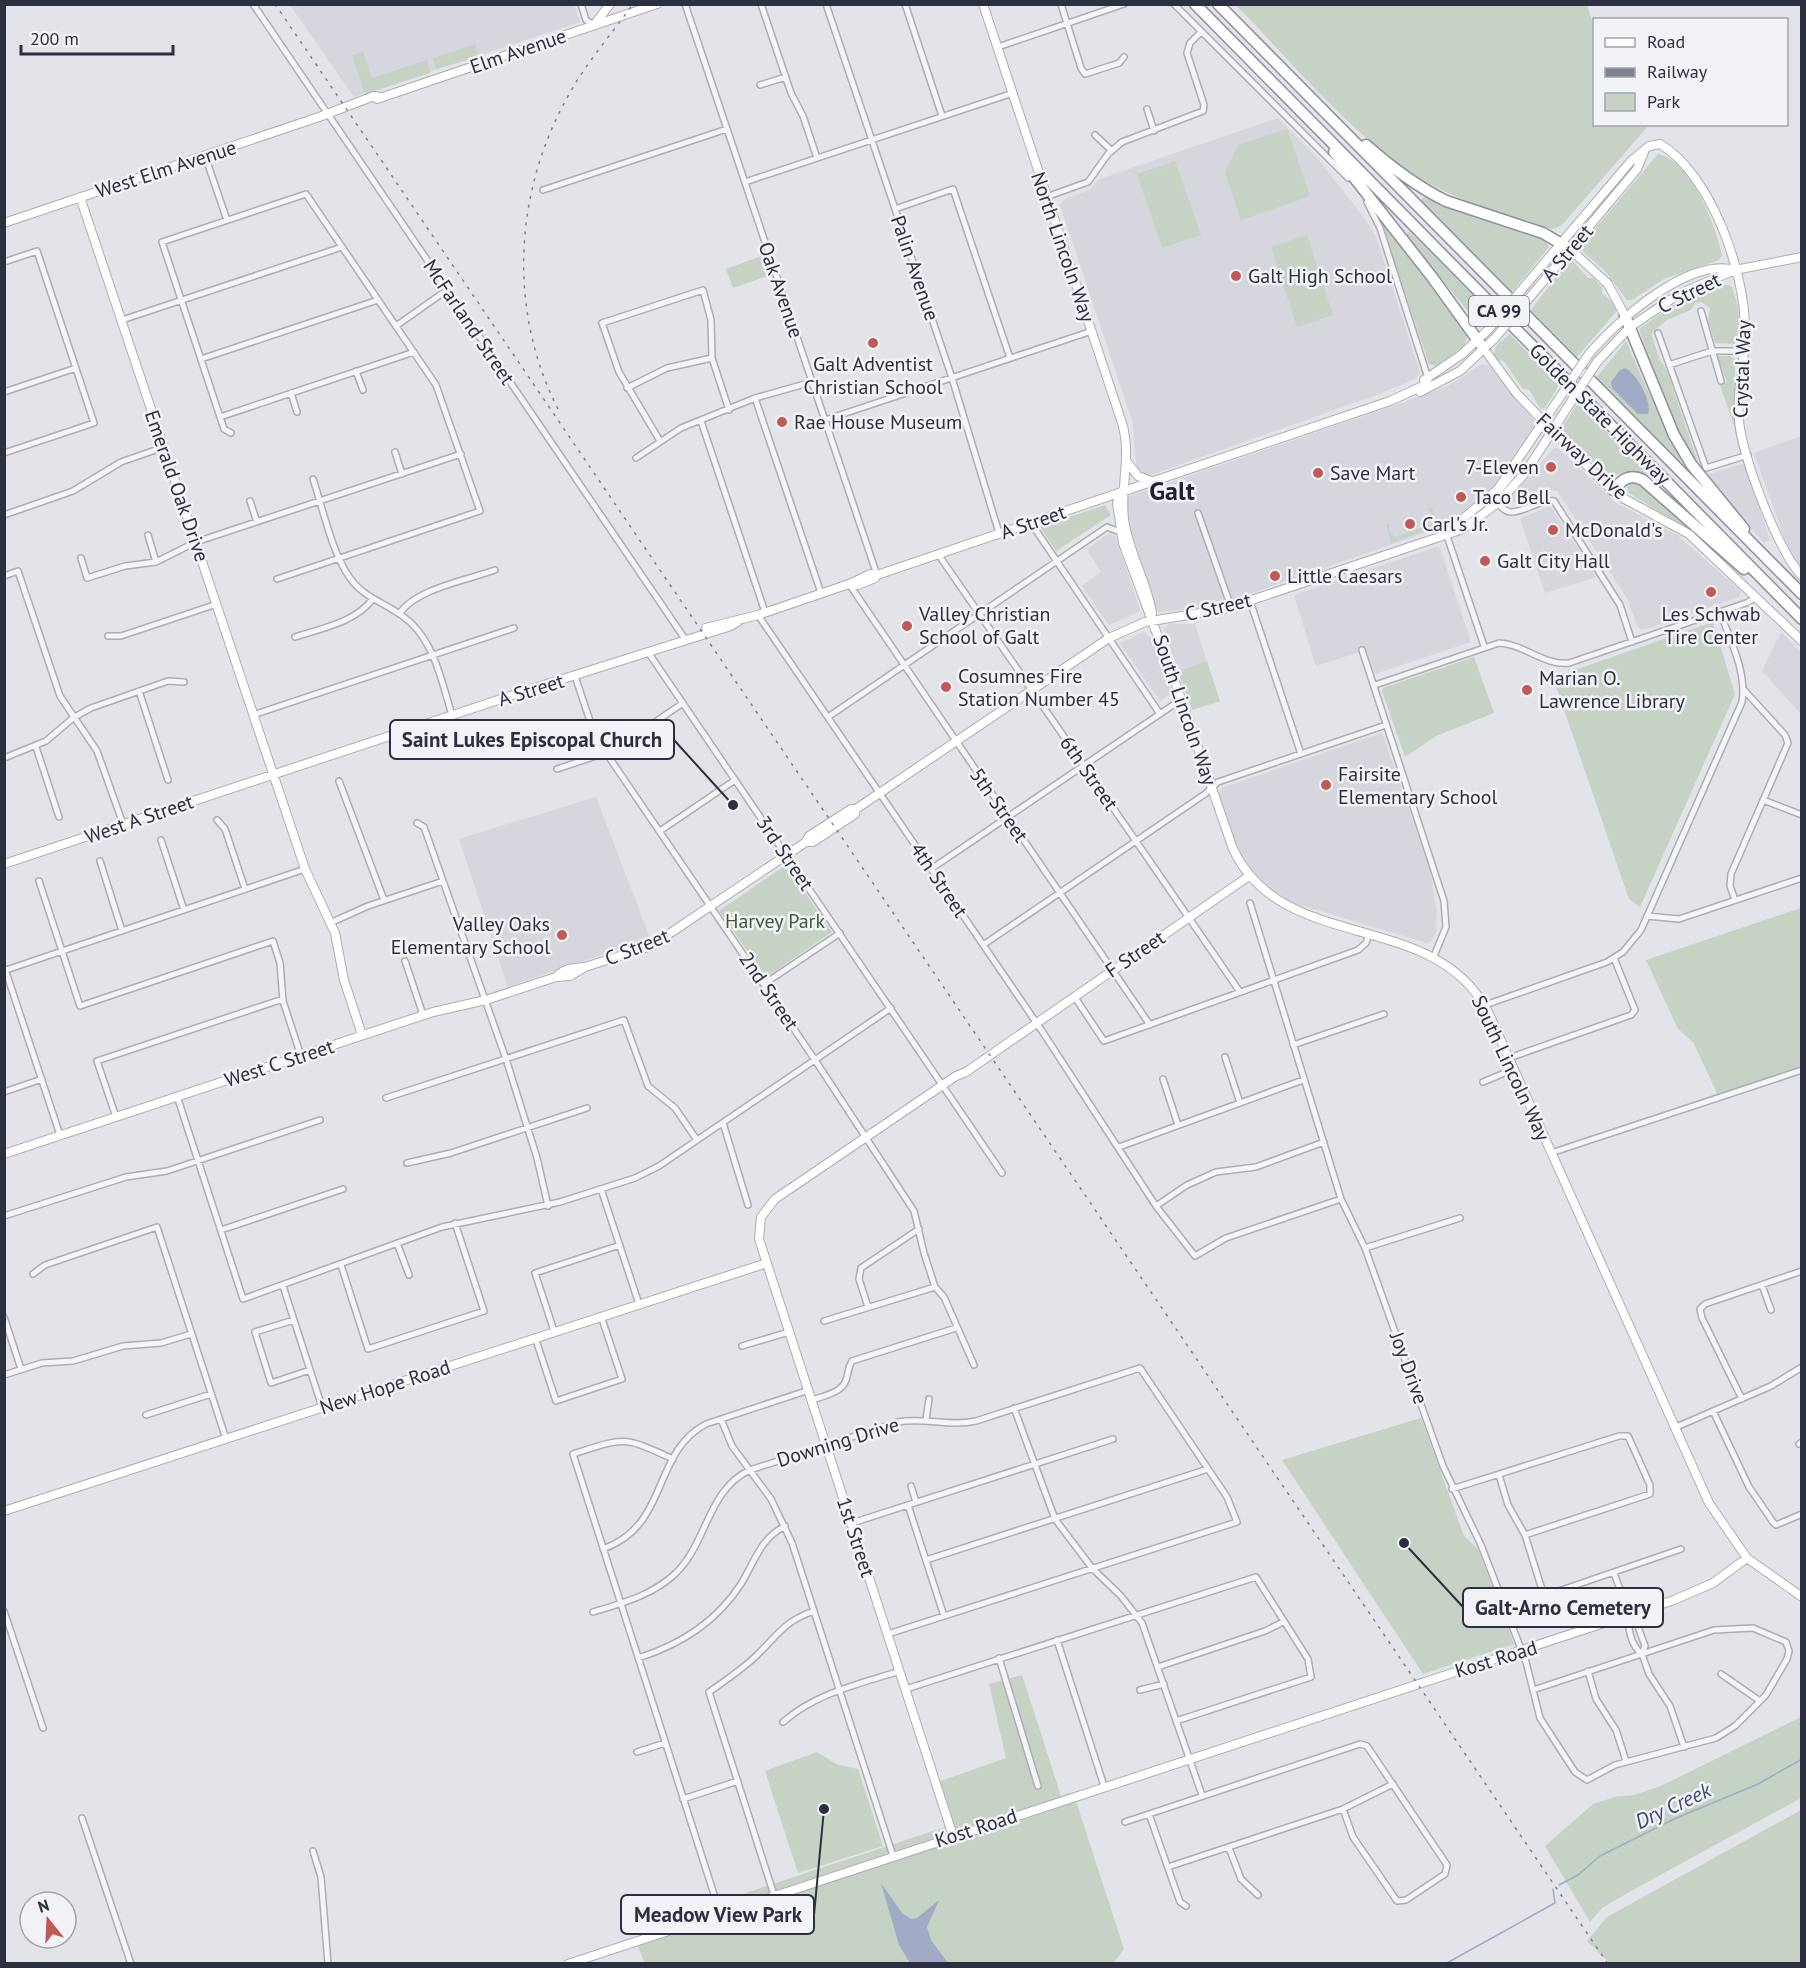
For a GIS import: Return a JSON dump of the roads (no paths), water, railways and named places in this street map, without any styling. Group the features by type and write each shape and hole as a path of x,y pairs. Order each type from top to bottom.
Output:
{"highway":[{"name":"Golden State Highway","path":"1196,4 1802,620"},
{"name":"Golden State Highway","path":"1218,4 1802,594"},
{"path":"1300,87 1383,160 1424,189 1446,201 1544,233 1566,246"},
{"path":"1300,109 1432,277 1481,345"},
{"path":"1625,316 1674,435 1690,464 1785,577"},
{"path":"1613,490 1632,476 1643,480 1802,620"}],"street":[{"name":"McFarland Street","path":"253,4 685,639"},
{"path":"580,4 586,20 594,26 610,4"},
{"name":"Elm Avenue","path":"345,108 657,4"},
{"name":"Oak Avenue","path":"685,4 877,574"},
{"path":"761,4 817,158"},
{"name":"Palin Avenue","path":"826,4 952,378 999,533"},
{"path":"905,4 942,116"},
{"name":"North Lincoln Way","path":"983,4 1125,433 1127,462 1122,491"},
{"path":"1061,4 1081,68 1085,74 1119,63 1124,57"},
{"path":"998,47 1124,4"},
{"path":"1174,4 1346,176 1363,196 1380,228 1428,378"},
{"path":"1046,197 1088,182 1111,150 1129,139 1203,111 1204,105 1187,53 1190,43 1201,32"},
{"path":"760,85 786,77"},
{"path":"745,182 1013,93"},
{"name":"West Elm Avenue","path":"4,223 328,114 335,115 345,108"},
{"path":"1147,109 1154,130"},
{"path":"543,190 727,129"},
{"path":"1095,135 1111,150"},
{"name":"A Street","path":"273,774 648,652 685,639 704,629 762,614 849,584 870,574 877,574 938,554 1189,470 1207,461 1216,460 1390,401 1404,399 1434,387 1460,371 1481,345 1488,330 1523,288 1566,246 1637,169 1645,151 1654,144"},
{"name":"Crystal Way","path":"1654,144 1660,144 1673,153 1690,169 1704,187 1719,219 1735,270 1745,315 1738,412 1740,430 1778,540 1802,576"},
{"path":"204,156 227,220"},
{"path":"895,209 953,189 1010,358"},
{"path":"231,434 224,429 162,242 306,194 431,376 446,410 480,511 277,579"},
{"name":"Emerald Oak Drive","path":"80,197 305,869 338,944 344,980 362,1035"},
{"path":"1566,246 1608,284 1625,316"},
{"name":"A Street","path":"1390,401 1401,391 1428,378 1495,338 1531,296 1566,246"},
{"path":"122,320 342,247"},
{"path":"4,262 37,251 94,423 4,453"},
{"path":"1735,270 1802,257"},
{"name":"C Street","path":"1446,533 1498,489 1589,354 1625,316 1681,280 1721,266 1735,270"},
{"name":"C Street","path":"556,977 561,971 570,968 585,967 651,946 787,856 807,842 810,836 851,808 856,808 879,793 1109,638 1153,621 1231,607 1463,529 1498,502 1525,473 1597,362 1630,327 1667,300 1735,270"},
{"path":"396,326 447,290"},
{"path":"660,441 627,388 613,360 602,323 703,290 711,320 712,358 729,410"},
{"path":"201,359 378,300"},
{"name":"Crystal Way","path":"1701,311 1721,381"},
{"path":"825,420 1092,331"},
{"path":"1658,333 1706,468 1748,456"},
{"name":"Fairway Drive","path":"1481,345 1517,394 1613,490 1689,534 1716,557 1802,641"},
{"path":"1669,365 1712,351 1743,351"},
{"path":"220,417 414,352"},
{"path":"627,388 667,368 712,358"},
{"path":"4,392 76,368"},
{"path":"356,371 363,390"},
{"path":"636,458 681,428 755,398 812,382"},
{"path":"291,393 297,412"},
{"path":"755,398 821,593"},
{"name":"4th Street","path":"701,421 762,614 828,717 1119,1147 1156,1206 1194,1256 1226,1238 1341,1199"},
{"path":"4,515 73,491 121,462 164,447"},
{"path":"395,452 402,474"},
{"path":"81,558 87,578 125,566 156,562 196,542 461,454"},
{"path":"1127,462 1138,476 1153,482"},
{"path":"1512,470 1512,476 1497,496 1498,502 1507,510 1516,512 1546,501 1554,501 1620,605 1632,642"},
{"path":"313,479 339,558 351,580 373,599 400,614 420,631 432,655 452,715"},
{"name":"South Lincoln Way","path":"1122,491 1117,499 1120,532 1146,609 1153,621"},
{"name":"South Lincoln Way","path":"1122,491 1124,523 1144,583 1153,621 1233,849 1249,876 1268,894 1289,907 1434,956 1464,978 1485,1005 1709,1503 1747,1558"},
{"path":"250,501 257,522"},
{"path":"1198,513 1231,607"},
{"path":"1031,523 1160,714"},
{"path":"828,717 1107,526 1120,532"},
{"path":"1446,533 1484,646"},
{"path":"147,535 156,562"},
{"name":"6th Street","path":"938,554 1240,992"},
{"path":"400,614 408,603 421,595 495,570"},
{"path":"4,576 18,571 60,696 97,751 123,824"},
{"name":"5th Street","path":"849,584 1150,1025"},
{"path":"1375,685 1484,646 1507,643 1563,663 1720,612 1756,597"},
{"path":"294,637 351,618 361,612 373,599"},
{"path":"1250,601 1301,754"},
{"path":"108,636 121,636 217,604"},
{"path":"1720,612 1744,690 1785,735 1788,743 1731,874 1730,886 1735,900"},
{"path":"254,715 514,628"},
{"path":"1362,650 1444,902 1446,927 1434,956"},
{"name":"3rd Street","path":"648,652 944,1084 1002,1173"},
{"name":"2nd Street","path":"576,676 592,727 606,752 815,1059 914,1211 924,1254 935,1287 944,1297 974,1365"},
{"path":"4,758 36,747 73,718 91,708 168,681 184,682"},
{"path":"1485,1005 1614,958 1636,938 1739,710 1744,690"},
{"path":"139,691 168,780"},
{"path":"931,869 1182,699"},
{"path":"557,769 614,750 683,703"},
{"path":"983,945 1218,782 1386,725"},
{"path":"36,747 59,817"},
{"name":"West A Street","path":"4,864 273,774"},
{"path":"660,831 735,780"},
{"path":"339,781 384,900"},
{"path":"1763,800 1802,815"},
{"path":"217,820 225,830 245,889"},
{"path":"417,823 424,827 486,1000 528,1128 548,1206"},
{"path":"161,840 184,910"},
{"path":"100,861 122,930"},
{"path":"60,1135 5,968 305,869"},
{"name":"F Street","path":"759,1238 761,1217 770,1203 956,1076 963,1068 1021,1032 1249,876"},
{"path":"1647,915 1675,920 1802,878"},
{"path":"39,881 80,1006 273,941 280,963 283,999 301,1056"},
{"path":"330,923 384,900 443,881"},
{"name":"Joy Drive","path":"1250,903 1276,979 1303,1080 1341,1199 1365,1248 1452,1490 1481,1545 1522,1652 1540,1718 1575,1772 1587,1780 1626,1761"},
{"path":"764,984 840,933"},
{"path":"1074,996 1104,1041 1359,950 1366,943 1370,934"},
{"path":"1509,1058 1630,1015 1635,1010 1634,1002 1614,958"},
{"path":"405,961 423,1015"},
{"name":"West C Street","path":"4,1154 423,1015 486,1000 556,977"},
{"path":"116,1117 98,1061 283,999"},
{"path":"177,1096 243,1299 455,1223 548,1206 647,1172 698,1140 891,1008"},
{"path":"1293,1045 1384,1014"},
{"path":"386,1098 624,1020 648,1086 675,1108 698,1140"},
{"path":"1225,1057 1240,1103"},
{"path":"1484,1082 1514,1069"},
{"path":"1551,1153 1801,1070"},
{"path":"4,1092 42,1079"},
{"path":"1163,1079 1178,1125"},
{"path":"1119,1147 1303,1080"},
{"path":"407,1163 451,1153 587,1108"},
{"path":"4,1216 126,1177 167,1171 320,1120"},
{"path":"723,1123 748,1205"},
{"path":"1156,1206 1187,1185 1207,1176 1256,1167 1324,1142"},
{"path":"220,1230 343,1188"},
{"path":"602,1189 639,1304"},
{"path":"1365,1248 1460,1218"},
{"path":"341,1265 368,1349 484,1311 455,1223"},
{"path":"33,1274 45,1264 157,1227 226,1439"},
{"path":"868,1307 859,1279 861,1268 919,1229"},
{"name":"1st Street","path":"759,1238 954,1836"},
{"path":"398,1243 409,1275"},
{"path":"554,1331 535,1273 620,1245"},
{"name":"New Hope Road","path":"4,1512 767,1263"},
{"path":"1742,1399 1702,1318 1700,1309 1705,1304 1802,1271"},
{"path":"1762,1285 1771,1310"},
{"path":"283,1286 322,1407"},
{"path":"824,1321 935,1287"},
{"path":"535,1337 555,1401 622,1379 601,1316"},
{"path":"4,1317 21,1370"},
{"path":"294,1320 255,1332 271,1383 310,1370"},
{"path":"812,1400 832,1393 845,1384 846,1370 852,1361 956,1328"},
{"path":"742,1346 789,1332"},
{"path":"4,1375 42,1363 82,1359 123,1346 161,1343 191,1334"},
{"path":"1674,1428 1771,1386 1802,1367"},
{"name":"Downing Drive","path":"593,1612 647,1594 676,1573 692,1554 724,1490 735,1479 750,1470 898,1422 926,1420 966,1423 1140,1368 1208,1469"},
{"path":"603,1549 624,1540 642,1523 673,1459 691,1433 721,1419 809,1390"},
{"path":"146,1415 211,1394"},
{"path":"926,1420 929,1399"},
{"path":"1014,1408 1054,1519 1092,1568 1111,1585 1137,1616 1158,1667 1202,1795"},
{"path":"1713,1411 1749,1487 1776,1525 1802,1515"},
{"path":"721,1419 732,1446 771,1499 785,1526 893,1856"},
{"path":"1452,1490 1624,1435 1630,1438 1650,1485 1650,1494 1525,1535"},
{"path":"673,1459 624,1439 573,1454 720,1913"},
{"path":"852,1523 1113,1439"},
{"path":"888,1634 1237,1522 1227,1497 1208,1469 926,1560"},
{"path":"1499,1475 1508,1505 1525,1535 1544,1596 1614,1574 1681,1549"},
{"path":"911,1486 916,1502"},
{"path":"908,1504 944,1616"},
{"path":"638,1658 678,1642 712,1618 740,1585 764,1541 785,1526"},
{"path":"1747,1558 1802,1597"},
{"name":"Kost Road","path":"568,1964 1385,1694 1522,1652 1697,1592 1747,1558"},
{"path":"1614,1574 1629,1615 1636,1621 1645,1646 1642,1654 1649,1674 1670,1706 1684,1747"},
{"path":"906,1689 1256,1577 1308,1659 1311,1677 1176,1720"},
{"path":"4,1611 42,1728"},
{"path":"774,1895 709,1692 746,1666 790,1621 814,1611"},
{"path":"1158,1667 1265,1631 1283,1622"},
{"path":"1533,1690 1588,1671 1728,1628 1764,1631 1778,1636 1788,1645 1787,1659 1760,1701 1735,1726 1716,1738 1626,1761 1616,1730 1596,1699 1588,1671"},
{"path":"1057,1640 1104,1786"},
{"path":"999,1658 1038,1786"},
{"path":"783,1722 810,1702 900,1671"},
{"path":"1721,1674 1760,1701"},
{"path":"1140,1690 1164,1684"},
{"path":"637,1752 665,1743"},
{"path":"1125,1822 1360,1744 1367,1746 1447,1865 1445,1874 1406,1900 1397,1900 1353,1837 1343,1809"},
{"path":"683,1799 738,1781"},
{"path":"1168,1868 1343,1809 1393,1784"},
{"path":"1149,1814 1180,1902 1186,1906"},
{"path":"82,1818 131,1964"},
{"path":"1229,1848 1241,1879 1258,1895"},
{"path":"313,1851 321,1877 328,1964"}],"water":[{"path":"1625,368 1634,375 1646,396 1648,414 1638,414 1612,388 1611,382 1620,370"},
{"path":"881,1883 902,1913 911,1919 917,1918 939,1900 927,1927 931,1940 948,1963 910,1963 899,1945"}],"waterway":[{"name":"Dry Creek","path":"1559,1885 1578,1875 1600,1856 1674,1819 1758,1784 1802,1759"},
{"name":"Dry Creek","path":"1445,1964 1555,1903 1553,1889"}],"railway":[{"path":"275,4 1608,1964"},
{"path":"558,409 542,371 531,332 525,293 524,252 528,212 536,173 549,135 567,98 590,61 633,4"}],"place":[{"name":"Galt High School","path":"1236,276"},
{"name":"Galt Adventist Christian School","path":"873,343"},
{"name":"Rae House Museum","path":"782,422"},
{"name":"7-Eleven","path":"1551,467"},
{"name":"Save Mart","path":"1318,473"},
{"name":"Taco Bell","path":"1461,497"},
{"name":"Carl's Jr.","path":"1410,524"},
{"name":"McDonald's","path":"1553,530"},
{"name":"Galt City Hall","path":"1485,561"},
{"name":"Little Caesars","path":"1275,576"},
{"name":"Les Schwab Tire Center","path":"1711,592"},
{"name":"Valley Christian School of Galt","path":"907,626"},
{"name":"Cosumnes Fire Station Number 45","path":"946,687"},
{"name":"Marian O. Lawrence Library","path":"1527,690"},
{"name":"Fairsite Elementary School","path":"1326,785"},
{"name":"Saint Lukes Episcopal Church","path":"733,805"},
{"name":"Valley Oaks Elementary School","path":"562,935"},
{"name":"Galt-Arno Cemetery","path":"1404,1543"},
{"name":"Meadow View Park","path":"824,1809"}],"district":[{"name":"Galt","path":"1172,491"}],"park label":[{"name":"Harvey Park","path":"775,921"}]}
